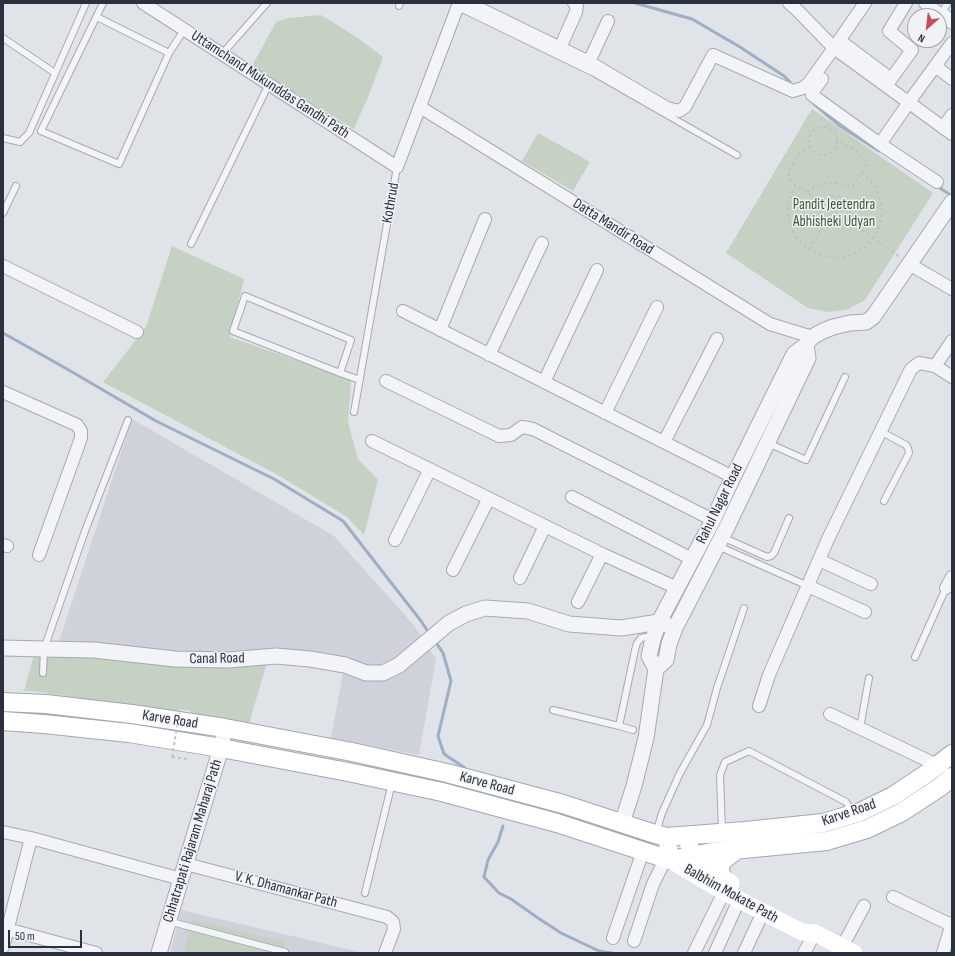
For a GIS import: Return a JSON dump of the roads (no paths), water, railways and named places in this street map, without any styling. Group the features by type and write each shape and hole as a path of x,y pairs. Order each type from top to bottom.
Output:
{"main road":[{"name":"Karve Road","path":"3,702 46,704 132,714 225,728 352,752 447,773 563,804 661,835 686,836 824,824 860,812 892,796 929,772 952,754"},
{"name":"Karve Road","path":"3,721 129,733 221,748 393,781 442,792 557,823 668,859 712,852 827,842 867,829 902,812 940,787 952,777"},
{"name":"Balbhim Mokate Path","path":"661,835 668,859 723,885 729,883 808,922 815,933"},
{"name":"Balbhim Mokate Path","path":"686,836 693,856 739,900 802,932 815,933 848,950"},
{"path":"723,885 720,867 726,858 737,850"}],"street":[{"name":"Uttamchand Mukunddas Gandhi Path","path":"143,3 397,167"},
{"path":"560,48 578,6 574,3"},
{"path":"468,4 588,62 667,108 679,111 685,107 713,55 793,91 803,88 808,84 865,3"},
{"path":"889,82 912,50 889,31 906,3"},
{"path":"925,3 952,23"},
{"name":"Kothrud","path":"397,167 420,107 468,4"},
{"path":"796,5 837,44 889,82 909,102 947,131 952,115"},
{"path":"588,62 608,21"},
{"path":"880,144 952,43"},
{"path":"935,66 952,78"},
{"path":"830,68 812,95 880,144 937,182"},
{"name":"Datta Mandir Road","path":"420,107 770,324 809,341"},
{"path":"809,341 823,331 833,327 850,323 866,322 873,317 952,202"},
{"path":"440,330 485,219"},
{"path":"489,355 542,243"},
{"path":"909,264 952,289"},
{"path":"3,266 137,332"},
{"path":"544,382 597,270"},
{"path":"605,413 657,307"},
{"path":"403,311 733,477"},
{"path":"664,442 717,339"},
{"name":"Rahul Nagar Road","path":"656,669 666,660 669,644 675,628 713,541 768,442 808,358 809,341"},
{"name":"Rahul Nagar Road","path":"622,823 634,786 646,738 656,669 649,656 657,629 692,560 713,541 713,520 733,477 794,354 809,341"},
{"path":"935,366 952,341"},
{"path":"759,706 768,676 819,560 911,369 919,363 935,366 952,377"},
{"path":"386,381 499,436 511,435 522,427 533,429 713,520"},
{"path":"3,392 77,425 81,431 81,438 39,555"},
{"path":"372,441 602,554 677,588"},
{"path":"395,540 430,469"},
{"path":"572,497 692,560"},
{"path":"453,570 489,498"},
{"path":"520,578 545,526"},
{"path":"578,602 602,554"},
{"path":"819,560 872,584"},
{"path":"808,586 865,612"},
{"name":"Canal Road","path":"3,648 94,650 175,659 228,660 276,656 310,659 345,665 366,672 383,673 399,665 449,624 466,614 485,608 528,611 569,624 657,629"},
{"path":"657,629 675,628"},
{"path":"830,714 937,765"},
{"name":"Chhatrapati Rajaram Maharaj Path","path":"159,953 221,748 225,728"},
{"path":"3,832 31,838 181,879"},
{"path":"3,947 5,929 31,838"},
{"path":"614,938 643,851"},
{"path":"634,941 652,884 668,859"},
{"name":"V. K. Dhamankar Path","path":"186,864 387,917 393,922 394,929 385,953"},
{"path":"694,953 723,885"},
{"path":"893,897 951,924 943,953"},
{"path":"715,953 739,900"},
{"path":"848,950 864,906"},
{"path":"744,953 763,912"},
{"path":"5,929 96,953"},
{"path":"804,953 815,933"}],"lane":[{"path":"3,138 20,142 29,132 86,3"},
{"path":"103,3 41,131 119,164 169,53 184,30"},
{"path":"222,54 267,3"},
{"path":"948,3 944,11 952,18"},
{"path":"468,4 594,73 737,155"},
{"path":"97,16 169,53"},
{"path":"3,38 55,74"},
{"path":"191,244 269,84"},
{"name":"Kothrud","path":"354,412 397,167"},
{"path":"3,213 16,186"},
{"path":"340,372 351,340 245,296 233,331 360,380"},
{"path":"768,442 806,460 845,377"},
{"path":"43,673 44,649 85,531 128,420"},
{"path":"880,431 906,445 909,453 884,501"},
{"path":"713,541 767,557 771,556 774,553 789,518"},
{"path":"713,541 808,586"},
{"path":"915,658 949,582"},
{"path":"661,835 662,812 680,773 707,725 717,688 744,608"},
{"path":"619,726 637,643 642,638 657,629"},
{"path":"860,728 869,678"},
{"path":"553,710 633,730"},
{"path":"722,833 720,775 725,762 749,751 846,802 854,814"},
{"path":"365,893 393,781"},
{"path":"168,921 285,952"}],"waterway":[{"path":"635,3 692,19 740,47 784,76 790,82"},
{"path":"813,103 840,126 879,151"},
{"path":"937,186 952,196"},
{"path":"3,333 156,421 274,479 343,521 429,633"},
{"path":"435,641 443,653 451,681 438,736 444,754 465,768"},
{"path":"503,826 498,842 488,860 484,877 499,893 511,899 561,933 599,951 612,953"}],"park label":[{"name":"Pandit Jeetendra Abhisheki Udyan","path":"834,214"}]}
